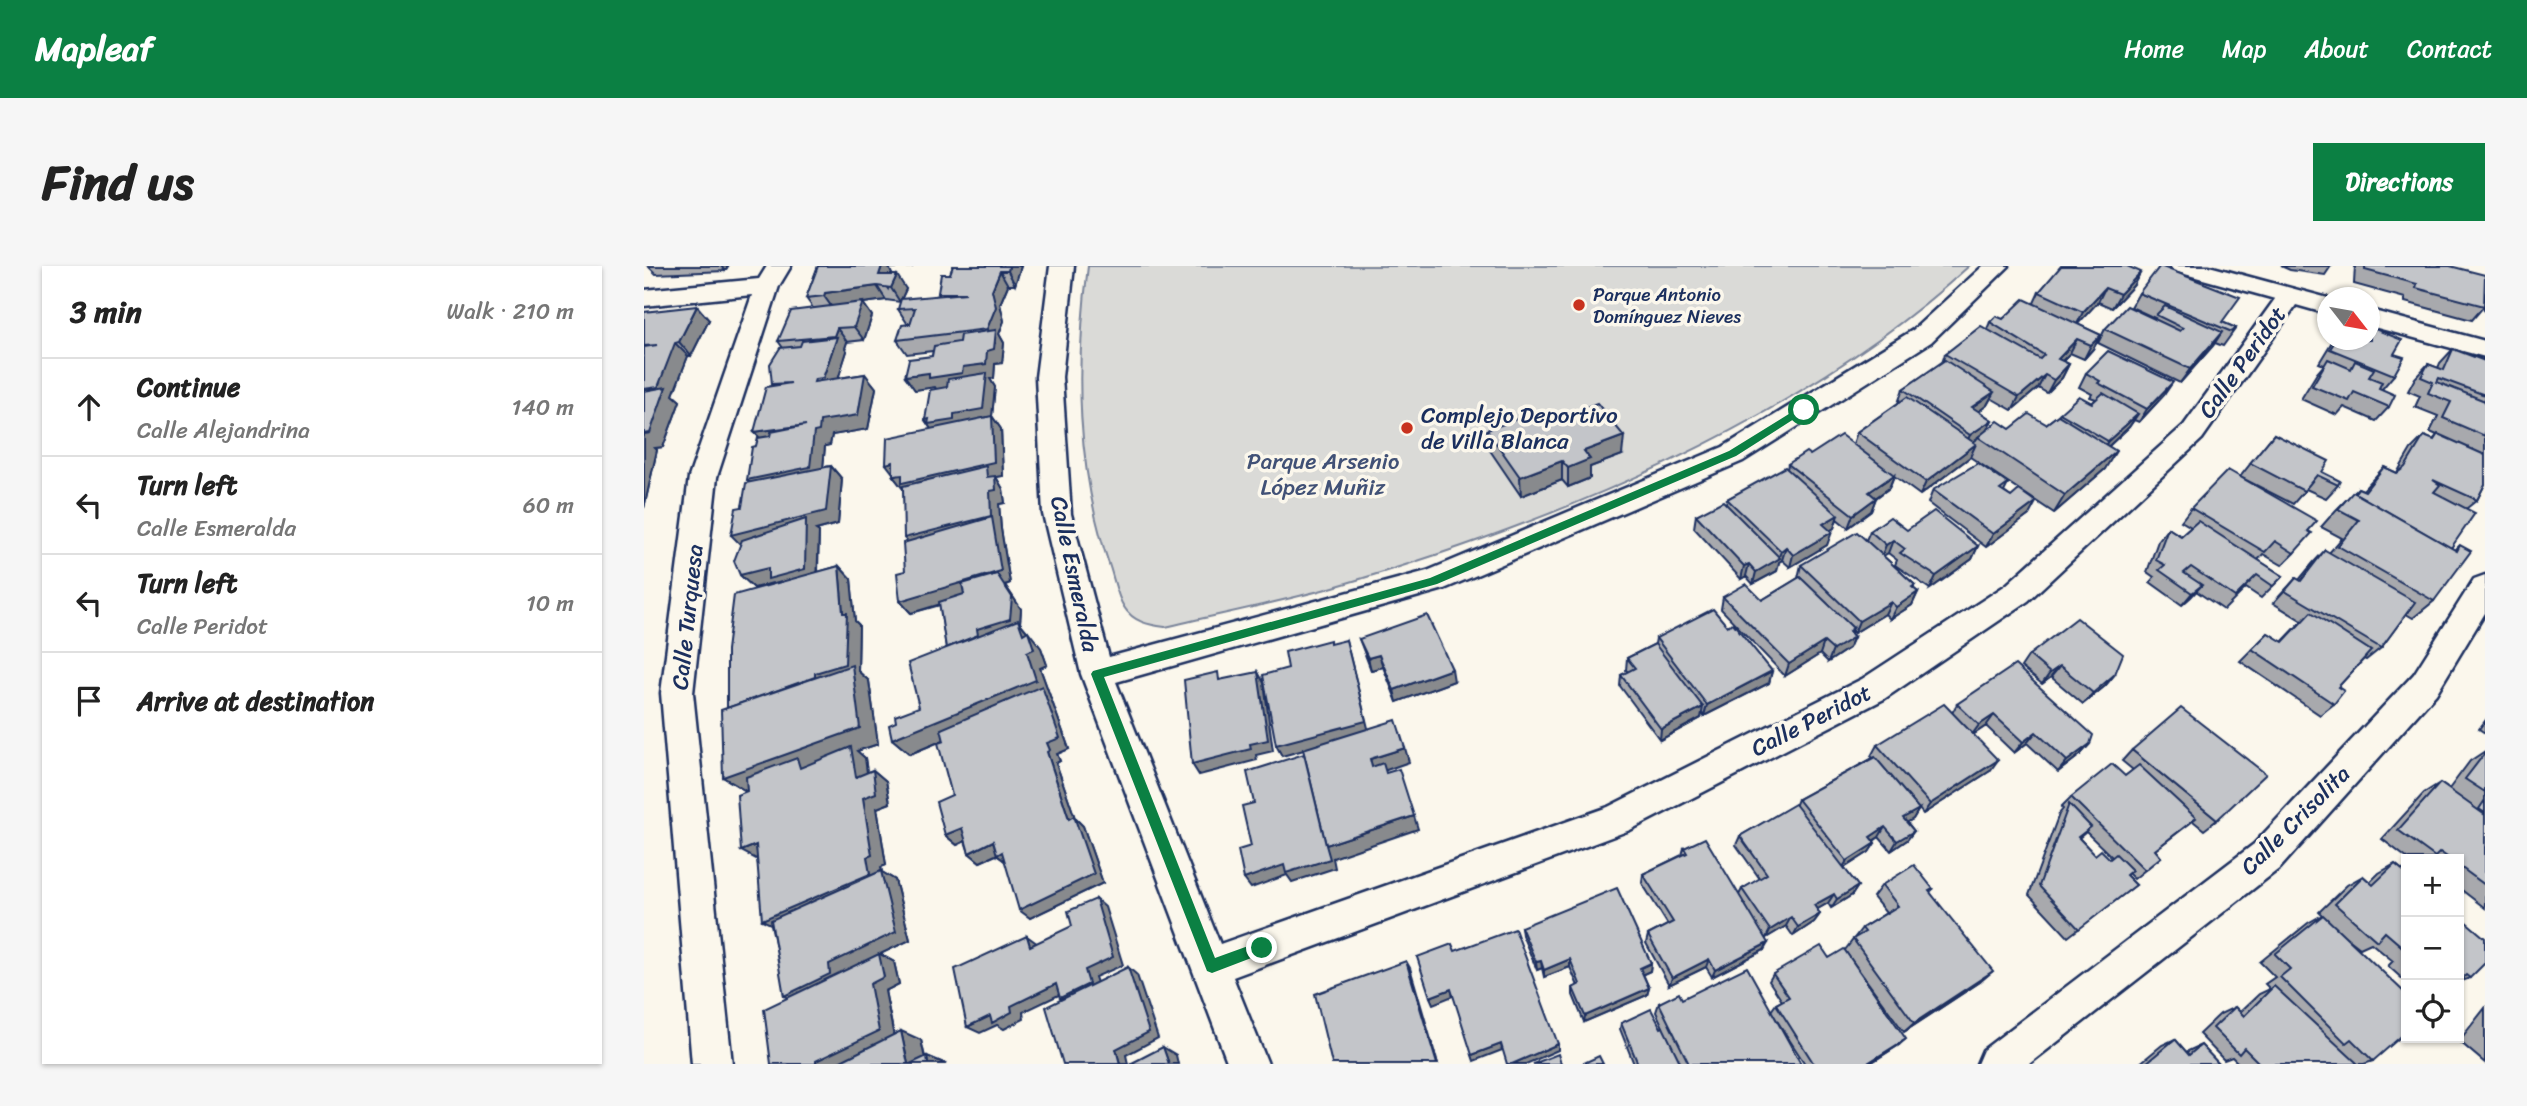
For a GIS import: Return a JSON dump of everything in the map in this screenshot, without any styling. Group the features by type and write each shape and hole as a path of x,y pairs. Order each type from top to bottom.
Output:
{"street":[{"name":"Calle Esmeralda","path":"1062,266 1049,377 1057,514 1097,674 1248,1064"},
{"path":"1097,674 1433,581 1733,454 1922,336 1997,266"},
{"path":"2182,266 2317,303"},
{"path":"644,298 773,276"},
{"name":"Calle Turquesa","path":"712,1064 677,692 703,477 773,276"},
{"name":"Calle Peridot","path":"1212,966 1618,818 1873,689 2017,593 2193,432 2290,296"},
{"path":"2380,321 2485,349"},
{"name":"Calle Crisolita","path":"1997,1064 2267,856 2425,684 2485,587"}],"green space":[{"name":"Complejo Deportivo de Villa Blanca","path":"1088,266 1969,266 1901,323 1827,374 1749,421 1668,462 1500,533 1415,562 1330,588 1165,627 1137,619 1122,603 1090,493 1081,418 1080,380"}],"building":[{"path":"818,266 882,266 879,275 897,275 891,288 877,286 806,298"},
{"path":"953,266 1009,266 1008,271 1000,271 992,290 996,307 987,329 897,340 902,325 910,324 915,308 898,309 901,299 966,293 938,293 941,274 950,274"},
{"path":"2061,266 2127,266 2141,272 2120,294 2105,288 2083,312 2039,292"},
{"path":"2160,266 2240,297 2222,322 2236,328 2232,332 2139,293"},
{"path":"2365,266 2450,266 2485,275 2484,306 2416,288 2417,284 2365,270"},
{"path":"2024,299 2101,335 2091,345 2077,339 2058,359 2069,364 2054,380 2045,375 2019,397 1945,354 1981,326 2040,359 2044,355 1990,322 1996,316 2003,319"},
{"path":"863,302 854,327 837,328 834,336 778,341 791,311"},
{"path":"697,306 679,342 675,343 658,387 644,389 644,347 657,345 644,346 644,312"},
{"path":"2127,306 2180,331 2183,328 2156,315 2165,306 2222,332 2190,369 2105,329"},
{"path":"996,330 994,349 987,351 986,364 963,367 962,373 929,378 929,373 905,376 909,359 932,356 934,346 959,342 960,335"},
{"path":"2380,331 2402,340 2394,354 2404,357 2394,375 2332,350 2380,350"},
{"path":"837,337 823,378 815,379 814,382 865,374 858,415 820,421 819,431 814,432 810,467 747,480 752,447 756,446 758,438 770,436 771,432 806,425 754,432 766,387 791,383 772,384 770,364 780,348 800,346 802,341"},
{"path":"2453,349 2485,361 2485,395 2439,378 2437,382 2485,401 2485,436 2443,418 2451,402 2428,393 2433,382 2421,377 2428,364 2444,370"},
{"path":"2108,351 2173,382 2147,409 2098,383 2100,381 2086,373"},
{"path":"2328,359 2351,369 2355,361 2374,369 2369,377 2382,382 2379,388 2395,395 2389,407 2354,392 2349,401 2312,386"},
{"path":"1945,360 1994,392 1972,407 1992,420 1970,435 1903,389"},
{"path":"987,373 983,409 954,414 954,420 928,424 929,419 925,420 930,390 947,387 948,379"},
{"path":"666,387 650,433 644,434 644,391"},
{"path":"2103,393 2138,414 2108,441 2060,413 2079,396 2092,403"},
{"path":"1907,397 1976,444 1926,482 1857,432"},
{"path":"1597,403 1624,436 1584,451 1590,459 1568,468 1562,461 1520,477 1487,430 1534,413 1542,424"},
{"path":"2029,414 2046,424 2058,415 2116,451 2065,495 1978,437 1998,421 2010,429"},
{"path":"992,416 994,462 902,483 902,475 893,476 893,462 886,464 887,438"},
{"path":"2274,434 2329,461 2322,472 2340,481 2338,485 2317,475 2304,491 2250,463"},
{"path":"2438,434 2485,455 2485,484 2477,500 2433,480 2440,485 2434,492 2475,513 2451,548 2355,493 2358,488 2365,491 2384,467 2397,473 2405,467 2424,436 2434,440"},
{"path":"1841,435 1894,475 1869,492 1876,498 1853,515 1788,464 1806,452 1810,455"},
{"path":"1978,463 2008,484 2000,490 2011,497 2019,490 2036,502 1993,534 1933,490"},
{"path":"831,466 826,511 731,535 736,508 742,507 746,483"},
{"path":"986,466 987,477 995,476 996,490 990,491 991,516 904,538 903,486"},
{"path":"1785,467 1838,515 1823,524 1832,532 1793,555 1786,547 1781,551 1727,499"},
{"path":"2228,470 2317,521 2308,531 2312,533 2294,553 2275,541 2265,552 2191,508"},
{"path":"2353,492 2457,551 2460,545 2471,551 2434,601 2338,546 2359,520 2338,509"},
{"path":"1723,501 1780,558 1756,572 1749,564 1744,566 1696,515"},
{"path":"1934,511 1978,546 1936,576 1900,553 1905,549 1893,540 1886,545 1870,531 1890,517 1907,530"},
{"path":"992,517 1001,571 900,601 897,573 905,571 903,543"},
{"path":"806,519 805,569 768,579 768,568 740,575 734,561 742,540"},
{"path":"2198,521 2283,576 2273,586 2257,575 2235,597 2191,567 2184,573 2202,585 2192,593 2159,570 2165,565 2156,560 2168,528 2181,536"},
{"path":"1857,532 1915,585 1912,587 1918,592 1896,607 1891,602 1859,621 1801,565"},
{"path":"2325,550 2415,602 2381,648 2285,591 2296,578 2301,581"},
{"path":"839,566 843,613 847,613 845,664 727,708 727,650 734,595"},
{"path":"997,574 1012,597 1010,619 977,629 978,635 946,648 939,602 964,594 962,584"},
{"path":"1800,577 1853,628 1849,631 1854,637 1833,650 1824,642 1789,664 1723,597 1746,584 1762,600"},
{"path":"1713,609 1727,626 1733,623 1772,671 1707,705 1656,638"},
{"path":"2311,612 2371,651 2338,687 2344,691 2334,704 2252,649 2268,633 2283,642"},
{"path":"1427,615 1452,669 1394,690 1379,655 1368,658 1359,639"},
{"path":"2077,618 2123,654 2115,674 2093,693 2060,666 2050,673 2029,655"},
{"path":"1018,620 1023,634 1028,631 1034,649 1027,652 1036,680 892,739 889,725 896,722 895,716 919,707 908,663"},
{"path":"1330,640 1330,644 1346,640 1366,721 1276,745 1263,675 1288,668 1285,652"},
{"path":"1655,644 1703,707 1661,729 1621,675 1635,668 1627,658"},
{"path":"852,665 860,728 723,777 721,710"},
{"path":"2015,665 2093,735 2090,744 2067,761 2036,732 2023,742 1994,715 1979,725 1957,704"},
{"path":"1218,672 1219,680 1258,672 1268,740 1250,744 1251,749 1192,764 1184,680"},
{"path":"1042,686 1060,738 1047,743 1050,750 1047,752 1069,819 1074,816 1094,874 1019,910 1002,852 997,855 993,841 969,853 962,828 945,835 936,802 952,795 938,743 944,741 941,729"},
{"path":"1944,704 1998,760 1930,804 1877,745"},
{"path":"2181,708 2266,774 2217,820 2132,750"},
{"path":"1396,720 1405,748 1370,759 1372,767 1383,763 1386,773 1399,769 1414,816 1326,845 1303,749"},
{"path":"851,747 856,777 873,770 876,793 863,798 872,855 867,857 870,874 762,920 756,845 741,851 737,795 747,791 746,777 797,758 800,768"},
{"path":"2485,753 2485,792 2465,779"},
{"path":"1304,754 1330,859 1286,873 1284,865 1244,879 1238,850 1251,846 1242,806 1254,803 1247,772"},
{"path":"1875,757 1919,809 1903,818 1914,831 1897,841 1885,827 1870,837 1875,843 1847,861 1798,799"},
{"path":"2112,764 2125,776 2139,765 2196,818 2155,850 2161,857 2145,870 2071,797"},
{"path":"2440,783 2485,815 2485,885 2464,870 2464,854 2431,854 2398,830"},
{"path":"2485,800 2485,813 2479,809"},
{"path":"1795,804 1858,886 1837,899 1834,894 1814,905 1820,914 1798,927 1791,917 1770,930 1742,889 1767,874 1740,836"},
{"path":"2069,804 2091,827 2078,837 2095,855 2101,850 2110,859 2116,854 2132,870 2126,875 2136,885 2079,929 2039,886"},
{"path":"1705,838 1768,943 1715,970 1709,959 1672,978 1648,935 1673,922 1643,874 1687,853 1684,848"},
{"path":"2395,864 2401,869 2401,946 2385,932 2377,941 2335,904 2363,876 2373,885"},
{"path":"1914,865 1933,889 1929,891 1993,971 1914,1023 1853,939 1865,932 1862,928 1898,906 1882,885"},
{"path":"881,871 896,932 829,964 830,974 784,996 771,920"},
{"path":"1617,888 1651,963 1640,968 1649,988 1585,1016 1573,988 1580,984 1570,959 1544,970 1541,961 1536,962 1521,927"},
{"path":"1096,899 1113,957 1085,970 1089,984 1060,998 1056,984 1011,1006 1012,1012 992,1023 990,1016 967,1027 955,969 1027,936 1030,946 1072,926 1068,911"},
{"path":"2323,915 2401,989 2401,1036 2373,1061 2351,1039 2346,1043 2280,977 2290,969 2275,954"},
{"path":"2464,920 2485,938 2485,963 2470,978 2466,975 2464,977"},
{"path":"1515,929 1558,1044 1507,1064 1501,1044 1472,1055 1451,989 1430,997 1417,957 1452,944 1455,951"},
{"path":"1821,946 1829,958 1844,949 1906,1039 1866,1064 1814,1064 1776,1004 1789,997 1773,974"},
{"path":"879,954 884,977 870,984 879,1031 816,1061 816,1064 771,1064 764,1009"},
{"path":"1406,961 1437,1064 1332,1064 1315,994"},
{"path":"1128,967 1149,1032 1116,1049 1120,1064 1063,1064 1046,1007"},
{"path":"1747,967 1801,1064 1689,1064 1659,1003 1679,993 1682,999"},
{"path":"2274,986 2358,1064 2260,1064 2244,1048 2239,1054 2213,1028 2235,1007 2244,1016"},
{"path":"1651,1009 1681,1064 1638,1064 1621,1023"},
{"path":"901,1031 908,1064 835,1064"},
{"path":"2175,1039 2189,1055 2201,1045 2219,1064 2145,1064"},
{"path":"1163,1047 1169,1064 1130,1064"},
{"path":"1558,1054 1561,1064 1533,1064"},
{"path":"927,1056 928,1064 910,1064"},
{"path":"1599,1056 1603,1064 1582,1064"}],"place":[{"name":"Parque Antonio Domínguez Nieves","path":"1579,305"},
{"name":"Complejo Deportivo de Villa Blanca","path":"1407,428"}],"route":[{"path":"1262,948 1212,966 1097,674 1433,581 1733,454 1804,410"}],"park label":[{"name":"Parque Arsenio López Muñiz","path":"1323,474"}]}
